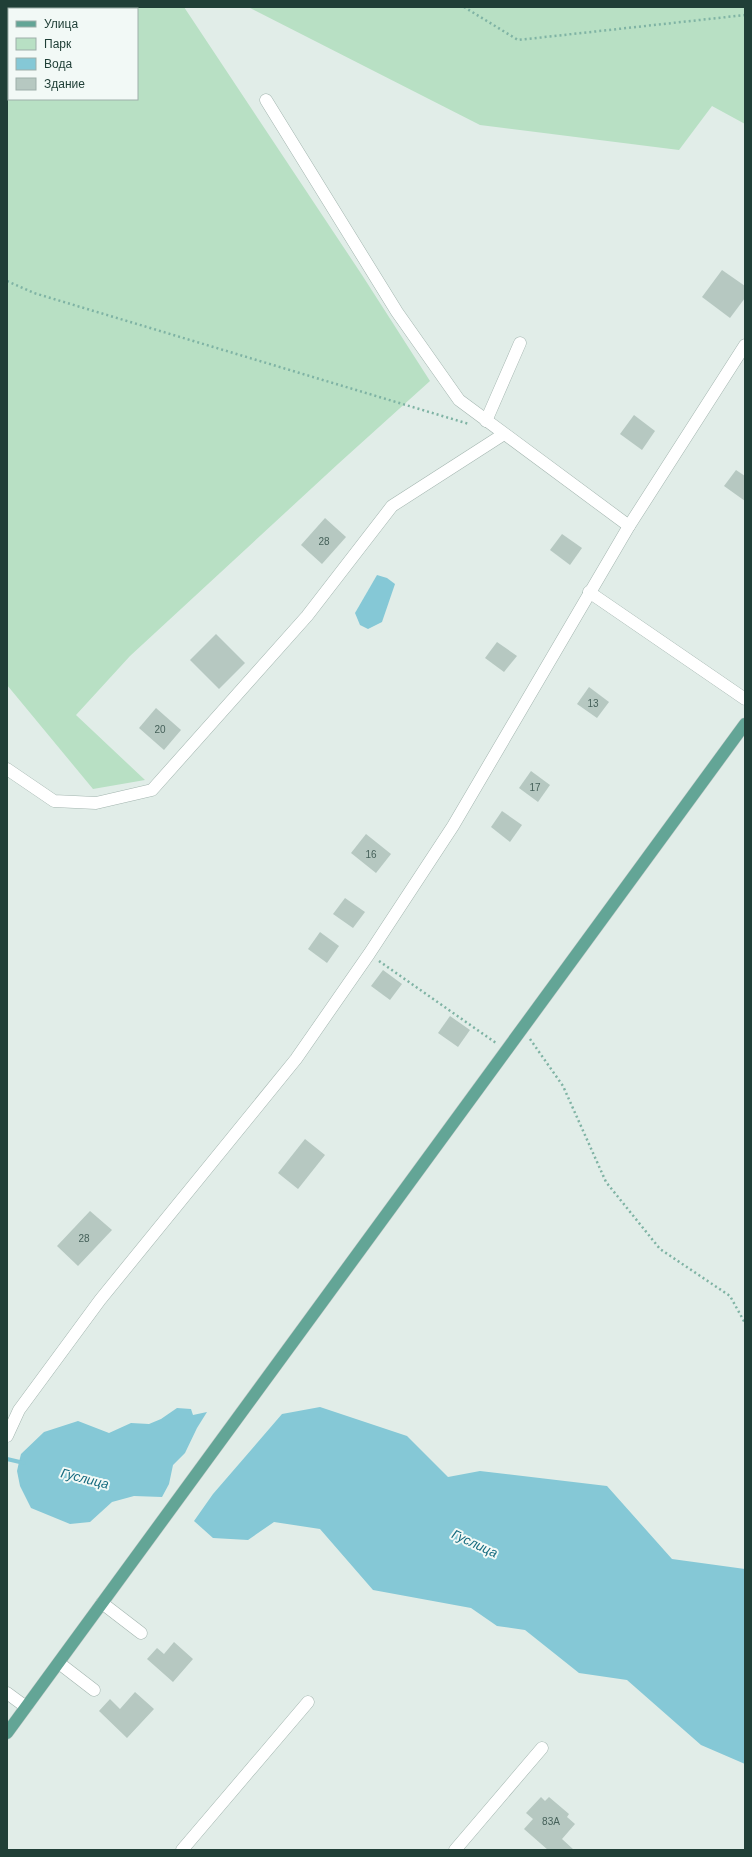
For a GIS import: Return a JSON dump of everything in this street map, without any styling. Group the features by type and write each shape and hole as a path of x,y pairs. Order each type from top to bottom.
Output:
{"main road":[{"path":"7,1733 745,724"}],"street":[{"path":"266,100 397,312 459,400 629,526"},
{"path":"486,421 520,343"},
{"path":"9,1428 19,1410 100,1300 296,1059 369,954 453,826 629,526 745,345"},
{"path":"7,769 54,801 96,803 152,790 307,616 392,506 504,434"},
{"path":"589,592 745,699"},
{"path":"102,1603 141,1633"},
{"path":"59,1663 94,1690"},
{"path":"7,1693 26,1707"},
{"path":"182,1850 308,1702"},
{"path":"455,1850 542,1748"}],"path":[{"path":"464,7 518,40 745,15"},
{"path":"7,281 34,293 473,425"},
{"path":"369,954 507,1051"},
{"path":"524,1028 564,1086 606,1182 660,1249 730,1296 745,1323"}],"green space":[{"path":"7,7 184,7 362,275 430,381 130,656 76,715 145,780 93,789 7,685"},
{"path":"248,7 745,7 745,124 712,106 679,150 480,125"}],"water":[{"path":"377,575 387,578 395,584 382,622 368,629 360,625 355,613"},
{"path":"320,1407 407,1436 448,1477 480,1471 607,1486 672,1559 745,1569 745,1764 701,1745 627,1680 579,1673 525,1630 497,1626 471,1608 373,1590 320,1529 274,1522 248,1540 213,1538 194,1521 213,1494 282,1414"},
{"path":"177,1408 191,1409 193,1415 207,1412 197,1428 185,1453 173,1465 169,1484 162,1497 134,1496 112,1502 90,1522 70,1524 31,1508 20,1486 17,1471 21,1454 44,1432 78,1421 109,1433 131,1423 149,1424 161,1419"}],"building":[{"path":"722,270 745,286 745,298 730,318 702,297"},
{"path":"634,415 655,431 642,450 620,434"},
{"path":"736,470 745,476 745,501 724,486"},
{"path":"325,518 346,537 322,564 301,545"},
{"path":"562,534 582,548 570,565 550,550"},
{"path":"216,634 245,663 219,689 190,660"},
{"path":"497,642 517,656 504,672 485,658"},
{"path":"589,687 609,702 597,718 577,704"},
{"path":"156,708 181,730 164,750 139,728"},
{"path":"531,771 550,785 538,802 519,788"},
{"path":"502,811 522,825 510,842 491,827"},
{"path":"366,834 391,854 376,873 351,853"},
{"path":"345,898 365,912 353,928 333,914"},
{"path":"320,932 339,946 327,963 308,949"},
{"path":"383,970 402,984 390,1000 371,986"},
{"path":"450,1016 470,1030 458,1047 438,1033"},
{"path":"305,1139 325,1155 298,1189 278,1173"},
{"path":"90,1211 112,1230 78,1266 57,1246"},
{"path":"174,1642 193,1659 173,1682 147,1659 157,1648 164,1654"},
{"path":"135,1692 154,1709 127,1738 99,1711 110,1699 120,1709"},
{"path":"541,1797 545,1801 549,1797 569,1814 567,1817 575,1824 562,1839 574,1850 548,1850 524,1829 533,1819 526,1813"}],"waterway":[{"name":"Гуслица","path":"7,1459 24,1463"}]}
